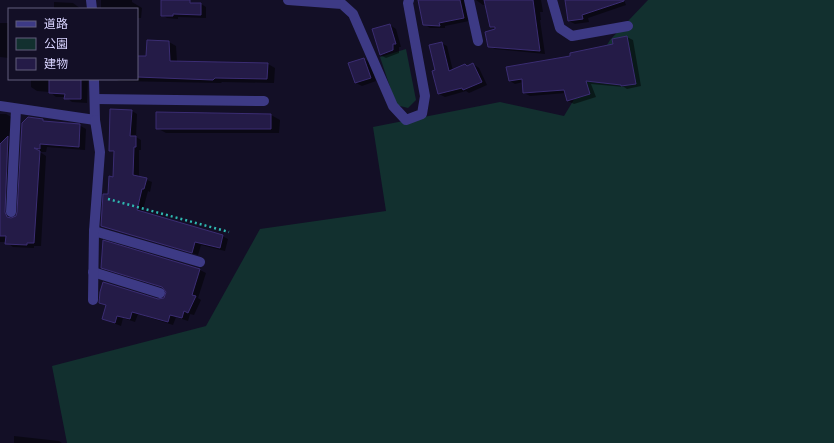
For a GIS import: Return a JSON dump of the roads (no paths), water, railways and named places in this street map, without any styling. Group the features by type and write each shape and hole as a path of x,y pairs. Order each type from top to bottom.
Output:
{"street":[{"path":"288,0 342,4 353,14 393,106 406,120 422,114 426,96 408,3 409,0"},
{"path":"469,0 478,41"},
{"path":"552,0 560,28 572,36 628,26"},
{"path":"93,300 94,231 100,152 96,120 94,80"},
{"path":"95,99 264,101"},
{"path":"0,106 96,120"},
{"path":"11,212 16,109"},
{"path":"94,231 200,262"},
{"path":"93,272 160,293"}]}
